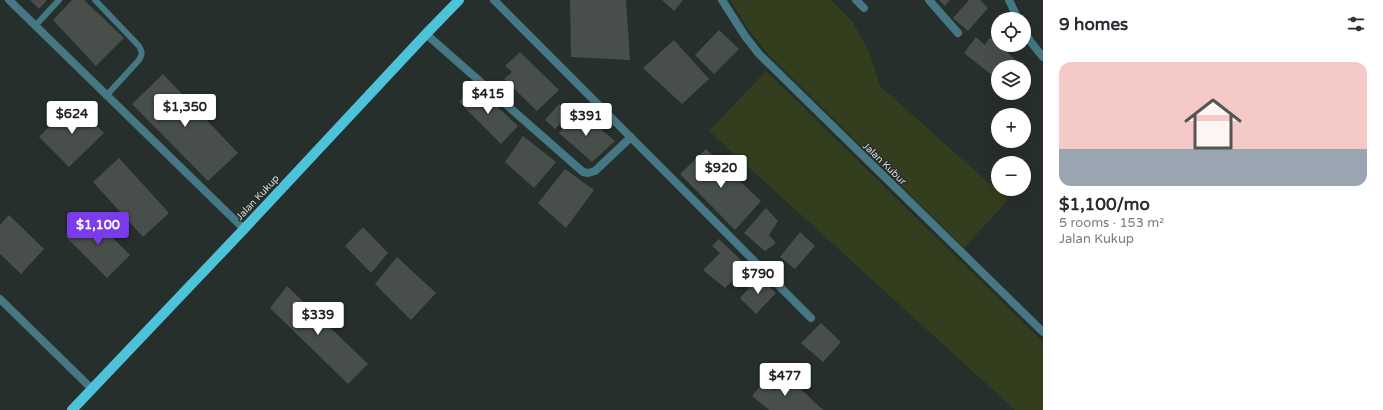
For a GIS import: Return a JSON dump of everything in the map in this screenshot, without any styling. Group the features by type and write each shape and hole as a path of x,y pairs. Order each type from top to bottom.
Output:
{"main road":[{"name":"Jalan Kukup","path":"78,408 92,389 459,0"}],"street":[{"path":"9,0 244,229"},
{"path":"494,0 811,318"},
{"name":"Jalan Kubur","path":"722,0 745,36 759,54 1043,332"},
{"path":"856,0 864,8"},
{"path":"929,0 958,33"},
{"path":"1008,0 1014,12"},
{"path":"426,34 583,172 588,174 596,171 630,137"},
{"path":"1031,42 1043,57"},
{"path":"0,299 92,389"}],"lane":[{"path":"35,26 60,0"},
{"path":"95,0 139,46 142,52 142,56 139,60 106,96"}],"green space":[{"path":"730,0 831,0 852,21 869,51 880,86 991,185 991,196 1004,196 1008,200 964,248 768,54 749,30"},
{"path":"766,71 1043,342 1043,410 1015,410 709,131"}],"building":[{"path":"30,0 47,0 39,9"},
{"path":"72,0 84,0 124,38 96,66 53,20"},
{"path":"570,0 626,0 630,60 571,57"},
{"path":"662,0 683,0 674,11"},
{"path":"939,0 950,0 945,6"},
{"path":"969,0 980,0 988,8 968,31 953,18"},
{"path":"719,30 739,49 714,74 695,55"},
{"path":"976,37 985,45 990,37 991,52 1007,52 1016,60 991,60 991,74 964,53"},
{"path":"674,40 709,79 682,104 643,68"},
{"path":"520,52 559,90 537,111 504,79 512,72 505,66"},
{"path":"163,74 238,153 208,181 132,104"},
{"path":"474,85 518,126 501,144 459,102"},
{"path":"74,102 104,133 69,167 39,137"},
{"path":"559,104 571,113 555,129 545,120"},
{"path":"579,111 615,141 592,162 559,133"},
{"path":"523,136 556,162 534,188 505,162"},
{"path":"706,149 761,201 735,230 680,174"},
{"path":"119,158 169,213 143,237 93,182"},
{"path":"565,169 594,190 566,228 538,203"},
{"path":"766,208 778,221 769,235 776,243 765,251 744,233"},
{"path":"89,214 130,255 107,278 66,237"},
{"path":"9,215 44,249 21,274 0,254 0,225"},
{"path":"363,227 388,253 371,273 345,246"},
{"path":"800,232 815,246 795,269 780,257"},
{"path":"719,239 747,266 725,288 703,270 720,253 712,246"},
{"path":"397,257 436,293 411,320 375,284"},
{"path":"759,277 776,293 756,314 740,298"},
{"path":"287,286 368,364 348,384 270,308"},
{"path":"821,323 841,342 823,362 801,343"},
{"path":"786,375 823,410 769,410 752,396 764,381 774,391"}]}
